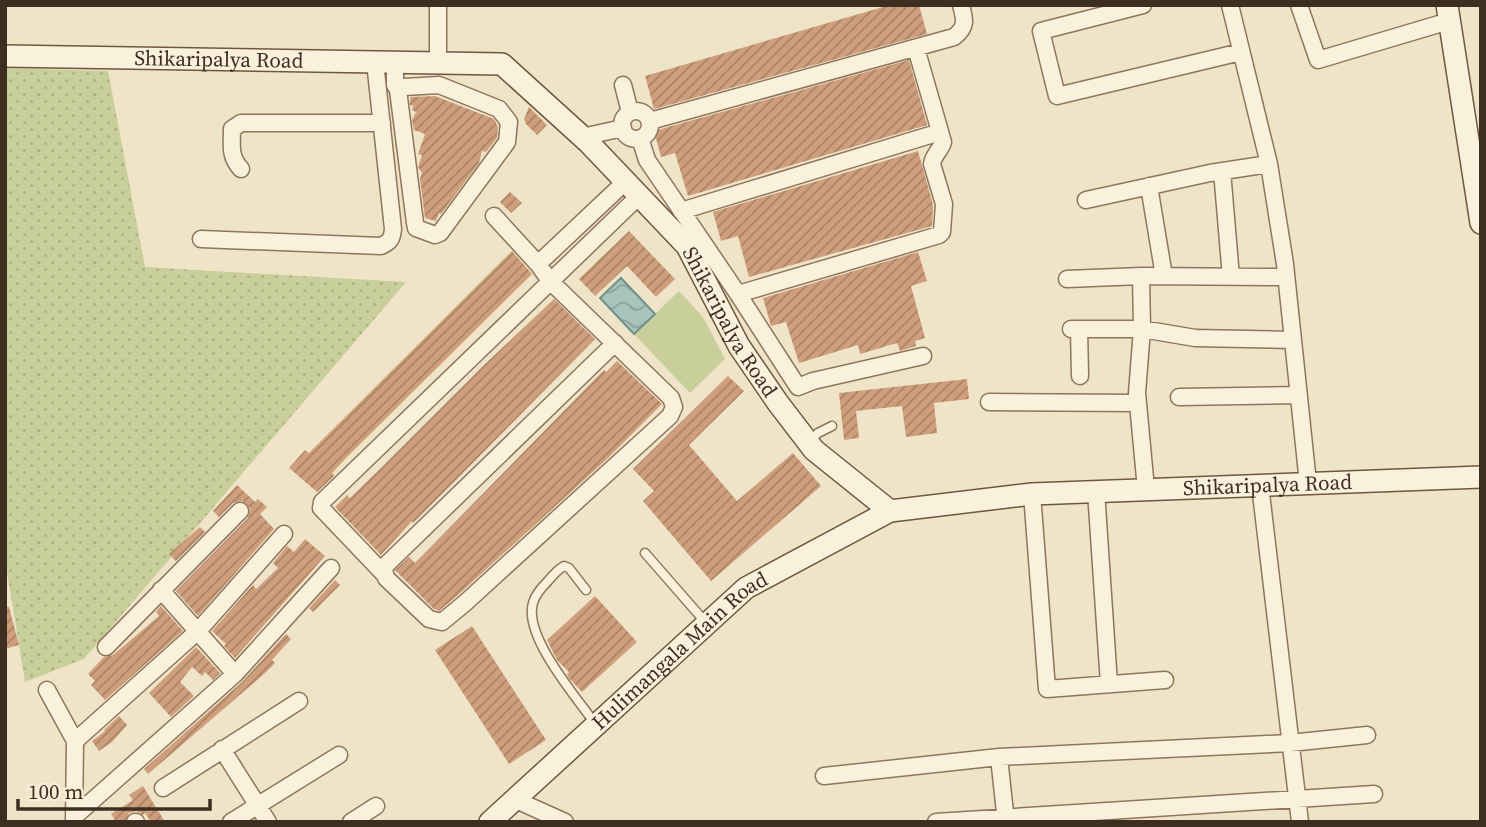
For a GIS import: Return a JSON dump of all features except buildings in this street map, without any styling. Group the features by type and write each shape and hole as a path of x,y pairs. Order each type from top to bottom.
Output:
{"street":[{"path":"438,5 438,63"},
{"path":"650,121 954,37 962,31 965,22 961,5"},
{"path":"1143,5 1041,32 1057,96 1241,52"},
{"path":"1230,5 1269,164 1286,277 1308,483"},
{"path":"1299,5 1318,60 1448,13 1481,223"},
{"path":"738,294 942,232 944,204 932,163 932,159 942,147 940,132 916,47"},
{"name":"Shikaripalya Road","path":"5,55 502,64 582,137 687,246 739,346 814,450 890,511 1032,494 1481,477"},
{"path":"392,62 401,88 416,228 435,235 507,142 509,122 499,109 439,85 401,88"},
{"path":"201,239 382,246 388,243 393,229 382,123 392,62"},
{"path":"623,85 630,112"},
{"path":"630,112 644,113 650,121 647,134 640,138 631,138 622,128 623,119 630,112"},
{"path":"241,169 231,152 232,129 241,123 382,123"},
{"path":"582,137 622,128"},
{"path":"681,211 940,132"},
{"path":"640,138 647,160 798,387"},
{"path":"1086,200 1269,164"},
{"path":"1222,172 1231,276"},
{"path":"1149,186 1164,276"},
{"path":"538,264 632,189"},
{"path":"494,216 550,281 671,398 674,407 670,416 442,622 429,620 386,578 321,508 322,502 550,281 632,189"},
{"path":"1067,279 1141,276 1286,277"},
{"path":"1141,276 1142,329 1138,403 1146,489"},
{"path":"1080,376 1075,329 1142,329 1195,338 1293,340"},
{"path":"384,574 387,564 615,343"},
{"path":"778,403 798,387 813,381 923,356"},
{"path":"1180,397 1298,395"},
{"path":"989,402 1138,403"},
{"path":"1260,485 1300,822"},
{"path":"1096,491 1109,684"},
{"path":"1032,494 1047,689 1165,680"},
{"path":"106,647 240,511"},
{"name":"Hulimangala Main Road","path":"489,822 746,587 890,511"},
{"path":"75,741 198,631 284,534"},
{"path":"74,820 235,674 331,568"},
{"path":"161,590 235,674"},
{"path":"47,690 75,741 74,820"},
{"path":"163,788 299,701"},
{"path":"824,776 999,757 1290,743 1367,735"},
{"path":"222,749 268,822"},
{"path":"231,822 339,755"},
{"path":"999,757 1006,819"},
{"path":"936,822 1374,794"},
{"path":"514,799 565,822"},
{"path":"351,822 376,806"}],"lane":[{"path":"808,442 832,426"},
{"path":"645,553 707,624"},
{"path":"586,590 569,568 564,566 558,569 539,592 533,602 532,614 543,649 596,725"}],"green space":[{"path":"5,68 108,71 145,267 406,282 84,659 25,682 5,560"},
{"path":"679,291 703,317 725,359 690,393 634,334"}],"water":[{"path":"621,278 655,314 634,334 600,298"}]}
